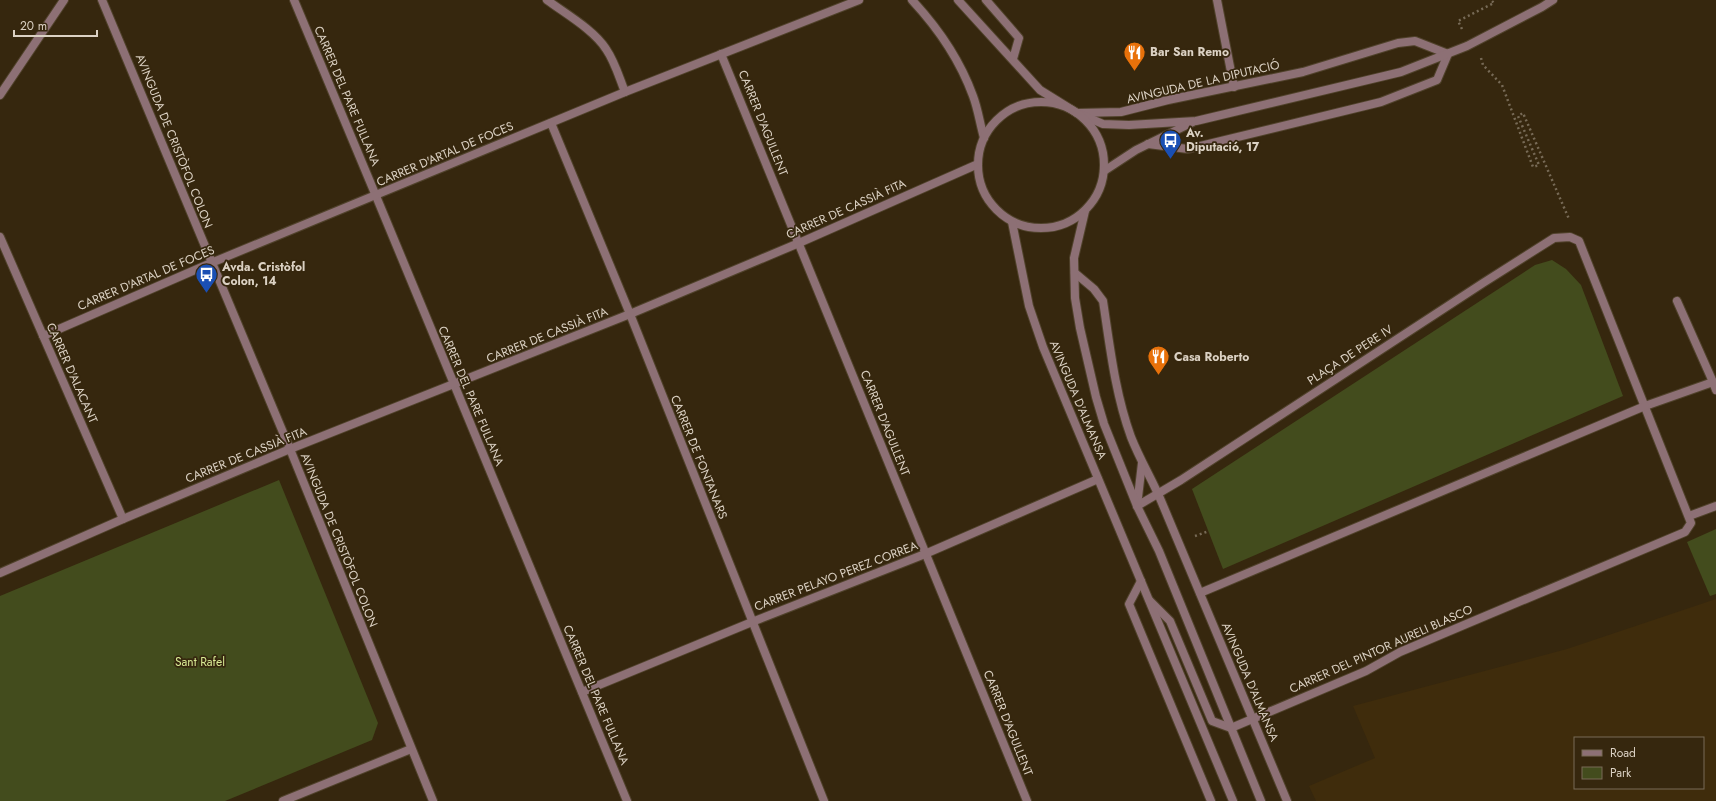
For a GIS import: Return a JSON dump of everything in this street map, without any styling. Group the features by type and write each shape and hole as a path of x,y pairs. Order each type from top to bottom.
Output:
{"street":[{"path":"0,95 64,0"},
{"name":"AVINGUDA DE CRISTÒFOL COLON","path":"102,0 290,450 433,801"},
{"name":"CARRER DEL PARE FULLANA","path":"294,0 627,801"},
{"path":"547,0 589,31 606,48 625,92"},
{"name":"CARRER D'ARTAL DE FOCES","path":"43,336 211,263 625,92 859,0"},
{"path":"912,0 934,24 955,59 973,96 984,138"},
{"path":"958,0 1040,90 1077,113 1090,124 1098,138 1104,154 1104,171 1098,193 1085,211 1069,222 1051,228 1031,228 1012,222 998,212 986,198 979,182 979,150 984,138 997,120 1014,107 1036,102 1058,104 1077,113 1103,124 1129,125 1196,120 1401,72 1467,46 1553,0"},
{"path":"986,0 1019,38 1012,59"},
{"path":"1217,0 1234,87"},
{"name":"AVINGUDA DE LA DIPUTACIÓ","path":"1077,113 1121,112 1168,100 1303,72 1398,43 1415,41 1448,54"},
{"name":"CARRER D'AGULLENT","path":"721,54 1027,801"},
{"path":"1148,144 1188,149 1381,102 1437,80 1448,54"},
{"path":"1104,171 1136,150 1196,120"},
{"name":"CARRER DE FONTANARS","path":"551,123 630,314 824,801"},
{"name":"CARRER DE CASSIÀ FITA","path":"0,573 122,519 630,314 799,243 978,164"},
{"name":"AVINGUDA D'ALMANSA","path":"1085,211 1074,258 1076,298 1080,328 1096,397 1104,424 1137,506 1159,551 1261,801"},
{"name":"AVINGUDA D'ALMANSA","path":"1012,222 1029,306 1043,347 1233,801"},
{"name":"CARRER D'ALACANT","path":"0,237 122,519"},
{"name":"PLAÇA DE PERE IV","path":"1137,506 1181,480 1554,238 1570,237 1579,241"},
{"path":"1579,241 1689,516 1716,506"},
{"name":"AVINGUDA D'ALMANSA","path":"1075,273 1094,289 1103,301 1120,399 1131,437 1158,493 1288,801"},
{"path":"1200,592 1645,406 1714,386 1677,301"},
{"path":"1137,506 1142,462"},
{"name":"CARRER PELAYO PEREZ CORREA","path":"582,692 752,622 925,554 1098,479"},
{"name":"CARRER DEL PINTOR AURELI BLASCO","path":"1231,728 1366,671 1400,652 1685,532 1691,523 1689,516"},
{"path":"1141,581 1129,604 1211,801"},
{"path":"1150,601 1170,621 1212,721 1231,728"},
{"path":"283,801 411,749"}],"path":[{"path":"1466,27 1462,29 1458,21 1494,3 1491,0"},
{"path":"1476,41 1483,65 1502,85 1533,167 1539,165 1518,116 1523,113 1579,241"}],"shaded area":[{"path":"1716,599 1716,801 1316,801 1309,786 1375,758 1353,706 1567,649"}],"green space":[{"path":"1552,260 1566,269 1581,285 1623,396 1223,569 1192,489 1535,265"},
{"name":"Sant Rafel","path":"279,480 378,723 372,740 225,801 0,801 0,596"},
{"path":"1716,529 1716,594 1710,596 1687,542"}],"place":[{"name":"Bar San Remo","path":"1134,72"},
{"name":"Av. Diputació, 17","path":"1171,160"},
{"name":"Avda. Cristòfol Colon, 14","path":"206,294"},
{"name":"Casa Roberto","path":"1158,376"}]}
